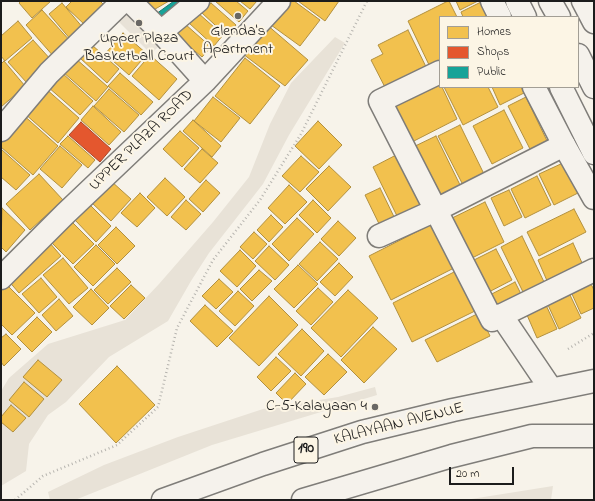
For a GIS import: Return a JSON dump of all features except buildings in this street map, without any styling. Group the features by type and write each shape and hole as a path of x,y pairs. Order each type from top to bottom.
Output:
{"main road":[{"path":"1,130 49,73 123,1"},
{"path":"130,1 161,32 205,81"},
{"path":"161,32 198,1"},
{"name":"UPPER PLAZA ROAD","path":"1,278 65,214 205,81 279,1"},
{"path":"492,1 500,16"},
{"path":"517,1 524,16"},
{"path":"550,1 558,16"},
{"path":"583,1 594,22"},
{"path":"579,57 594,87"},
{"path":"439,72 380,101 492,320 594,270"},
{"path":"535,88 594,198"},
{"path":"561,88 594,153"},
{"path":"379,236 436,210 564,145"},
{"path":"501,315 551,390"},
{"name":"KALAYAAN AVENUE","path":"162,500 263,464 362,432 452,410 594,381"},
{"path":"303,500 452,456 532,436 594,436"}],"path":[{"path":"15,500 19,499 43,476 117,445 158,407 177,328 213,260 260,200 301,134 367,1"},
{"path":"568,349 594,333"}],"shaded area":[{"name":"Upper Plaza Basketball Court","path":"118,1 170,35 151,54 108,11"},
{"path":"335,37 345,43 289,135 263,184 209,253 168,321 109,357 66,402 48,415 29,444 26,471 1,486 1,391 9,378 48,344 125,320 159,284 213,222 249,177 270,124 291,83"},
{"path":"375,387 377,395 212,445 75,500 50,500 48,492 104,465 178,437 263,409 338,397"},
{"path":"553,486 551,500 465,500"}],"place":[{"name":"Glenda's Apartment","path":"238,16"},
{"name":"Upper Plaza Basketball Court","path":"139,23"},
{"name":"C-5–Kalayaan 4","path":"375,407"}]}
